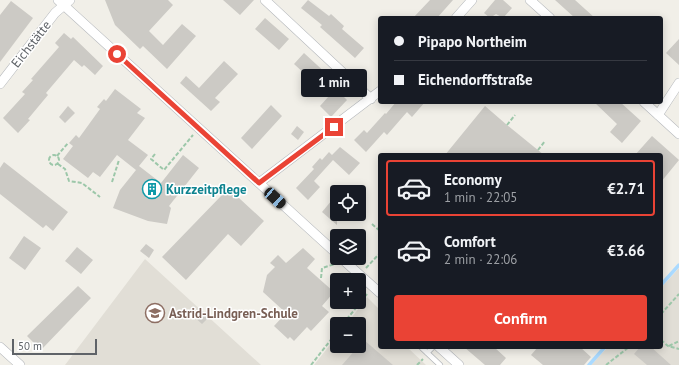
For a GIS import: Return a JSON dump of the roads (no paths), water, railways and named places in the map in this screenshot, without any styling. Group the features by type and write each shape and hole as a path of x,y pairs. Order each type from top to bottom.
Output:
{"street":[{"path":"265,0 371,99"},
{"path":"458,16 472,0"},
{"path":"530,0 548,16"},
{"path":"64,2 198,128 330,248"},
{"name":"Eichstätte","path":"0,84 64,2"},
{"path":"658,115 679,83"},
{"path":"259,183 378,93"},
{"path":"646,104 679,134"},
{"path":"349,265 378,291"},
{"path":"0,347 20,365"},
{"path":"441,349 459,365"}],"lane":[{"path":"423,349 440,365"},
{"path":"427,353 431,349"}],"waterway":[{"path":"663,283 679,265"},
{"path":"589,365 603,349"}],"place":[{"name":"Kurzzeitpflege","path":"152,189"},
{"name":"Astrid-Lindgren-Schule","path":"155,313"}]}
